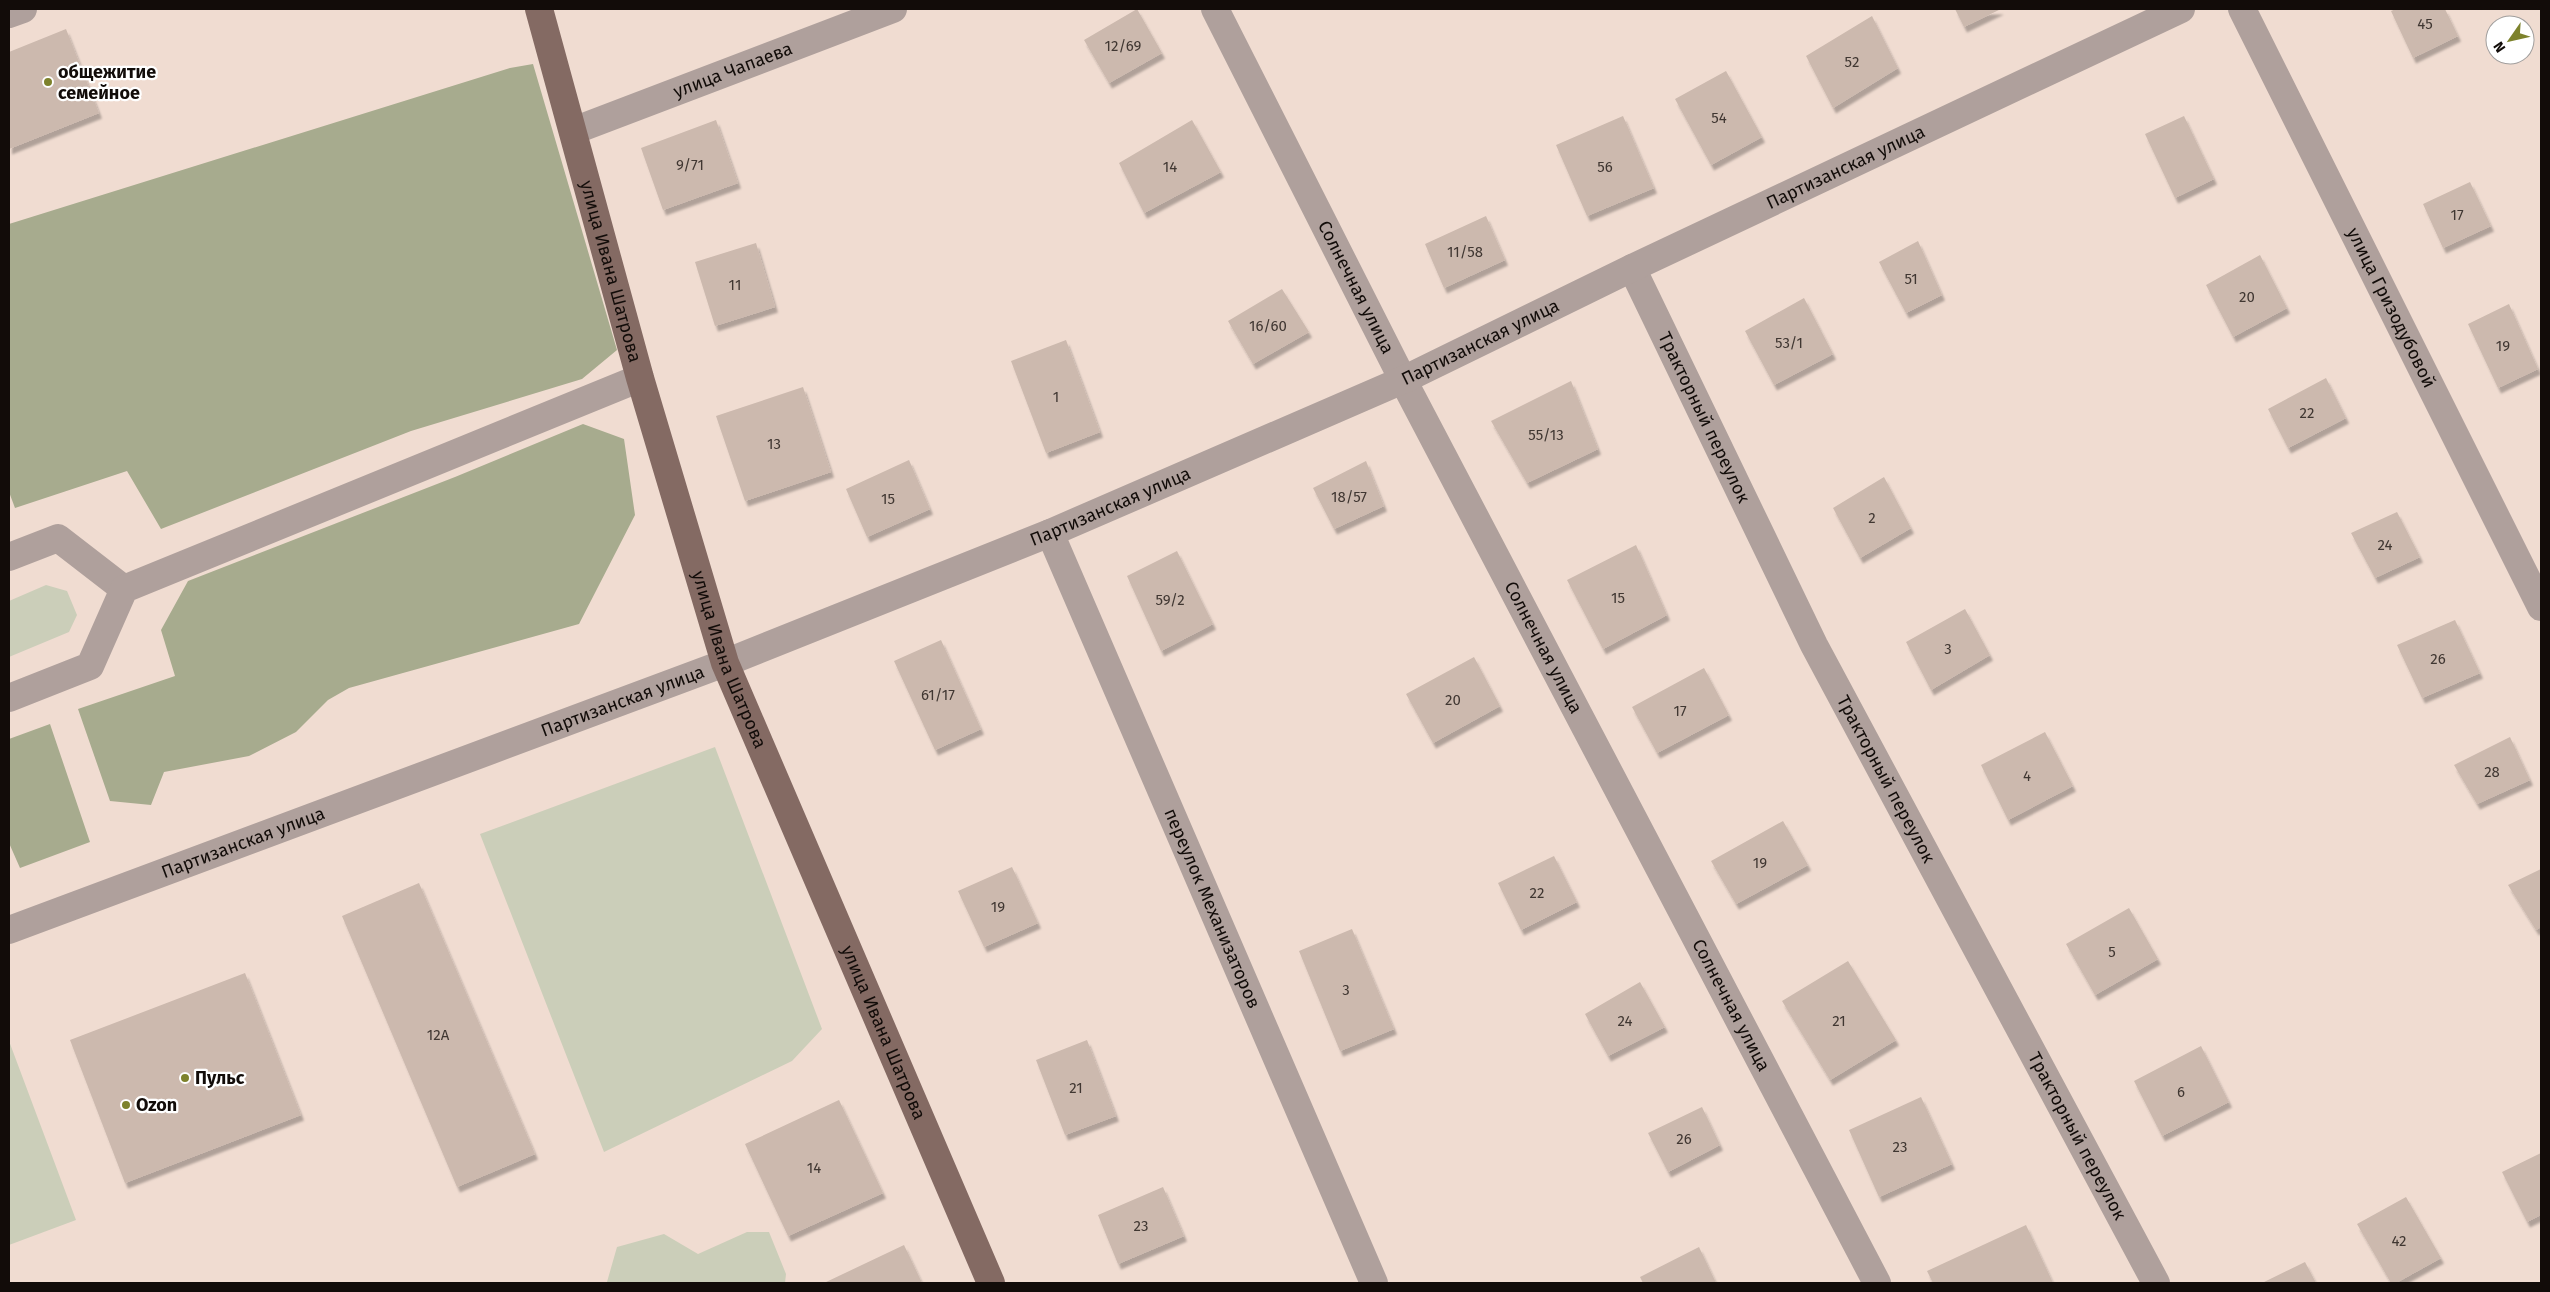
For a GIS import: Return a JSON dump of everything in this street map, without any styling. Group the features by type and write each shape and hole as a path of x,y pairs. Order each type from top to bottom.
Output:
{"main road":[{"name":"улица Ивана Шатрова","path":"538,9 640,378 725,663 991,1283"}],"street":[{"path":"9,14 24,9"},
{"name":"улица Чапаева","path":"573,132 893,9"},
{"name":"Солнечная улица","path":"1215,9 1404,380 1877,1283"},
{"name":"Партизанская улица","path":"9,930 725,663 1050,533 1404,380 1632,268 2181,9"},
{"name":"улица Гризодубовой","path":"2242,9 2541,607"},
{"name":"Тракторный переулок","path":"1632,268 1814,645 2156,1283"},
{"path":"9,698 90,666 124,589 640,378"},
{"name":"переулок Механизаторов","path":"1050,533 1374,1283"},
{"path":"9,557 58,538 124,589"}],"green space":[{"path":"533,64 617,350 582,379 411,431 161,529 127,471 15,508 9,492 9,224 510,68"},
{"path":"583,424 624,439 635,515 579,624 349,688 328,700 296,732 249,756 164,772 151,805 110,801 78,709 175,676 161,630 188,581 455,477"},
{"path":"46,585 67,591 77,615 69,632 9,657 9,601"},
{"path":"50,724 90,842 20,868 9,843 9,739"},
{"path":"715,747 822,1029 792,1061 604,1152 480,834"},
{"path":"9,1041 76,1220 9,1245"},
{"path":"747,1232 769,1232 786,1274 785,1283 604,1283 607,1282 617,1247 664,1234 698,1254"}],"building":[{"path":"1137,9 1162,53 1109,83 1084,40"},
{"path":"1955,9 2001,9 1964,27"},
{"path":"2396,9 2445,9 2458,36 2413,58 2391,11"},
{"path":"1872,16 1898,68 1833,108 1806,56"},
{"name":"общежитие семейное","path":"66,29 99,113 9,149 9,52"},
{"path":"1726,71 1762,137 1711,165 1675,99"},
{"path":"1623,116 1654,188 1587,216 1556,145"},
{"path":"2184,116 2214,179 2175,198 2145,134"},
{"path":"716,120 738,183 663,210 641,148"},
{"path":"1192,120 1221,172 1144,213 1119,163"},
{"path":"2470,182 2491,226 2443,248 2423,204"},
{"path":"1486,216 1505,260 1444,288 1425,244"},
{"path":"1918,241 1942,295 1906,313 1879,262"},
{"path":"756,243 775,307 715,326 695,262"},
{"path":"2260,255 2287,308 2233,337 2206,285"},
{"path":"1282,289 1309,332 1253,364 1228,321"},
{"path":"1804,298 1833,354 1774,385 1745,331"},
{"path":"2509,304 2538,369 2498,388 2468,324"},
{"path":"1066,340 1100,432 1046,453 1011,361"},
{"path":"2326,378 2346,418 2288,448 2268,409"},
{"path":"1571,381 1598,449 1527,483 1491,421"},
{"path":"803,387 831,472 745,501 716,416"},
{"path":"909,460 930,509 867,537 846,489"},
{"path":"1366,461 1384,506 1334,529 1313,488"},
{"path":"1884,477 1911,528 1860,558 1833,508"},
{"path":"2397,512 2420,557 2375,578 2351,533"},
{"path":"1636,545 1667,615 1603,649 1567,580"},
{"path":"1177,551 1213,624 1161,651 1127,576"},
{"path":"1965,609 1990,655 1931,690 1906,642"},
{"path":"2455,620 2480,673 2422,698 2397,645"},
{"path":"941,640 981,729 935,750 894,661"},
{"path":"1474,657 1500,706 1433,743 1406,694"},
{"path":"1704,668 1729,715 1657,753 1632,707"},
{"path":"2045,732 2073,786 2008,820 1981,765"},
{"path":"2510,737 2530,780 2477,804 2454,765"},
{"path":"1783,821 1808,865 1736,904 1711,861"},
{"path":"1554,856 1577,902 1521,930 1498,883"},
{"path":"1012,867 1038,923 984,947 958,891"},
{"path":"2541,869 2541,927 2536,930 2508,885"},
{"path":"419,883 535,1154 457,1187 342,916"},
{"path":"2129,908 2158,959 2095,995 2066,944"},
{"path":"1352,929 1394,1029 1340,1051 1299,951"},
{"path":"1848,961 1896,1040 1830,1080 1782,1001"},
{"name":"Пульс","path":"245,973 301,1115 125,1183 70,1040"},
{"path":"1640,982 1665,1027 1608,1056 1585,1014"},
{"path":"1087,1040 1116,1116 1065,1135 1036,1060"},
{"path":"2201,1046 2229,1102 2162,1136 2134,1081"},
{"path":"1921,1097 1952,1164 1879,1197 1849,1130"},
{"path":"839,1100 883,1193 788,1236 745,1144"},
{"path":"1702,1107 1720,1145 1668,1172 1648,1133"},
{"path":"2541,1153 2541,1215 2527,1222 2502,1172"},
{"path":"1163,1187 1184,1236 1118,1264 1098,1215"},
{"path":"2406,1197 2441,1258 2396,1283 2391,1283 2357,1224"},
{"path":"2026,1225 2053,1283 1933,1283 1927,1271"},
{"path":"904,1245 922,1283 824,1283"},
{"path":"1699,1247 1716,1283 1643,1283 1640,1277"},
{"path":"2305,1262 2316,1283 2262,1283"}],"place":[{"name":"общежитие семейное","path":"48,82"},
{"name":"Пульс","path":"185,1078"},
{"name":"Ozon","path":"126,1105"}]}
